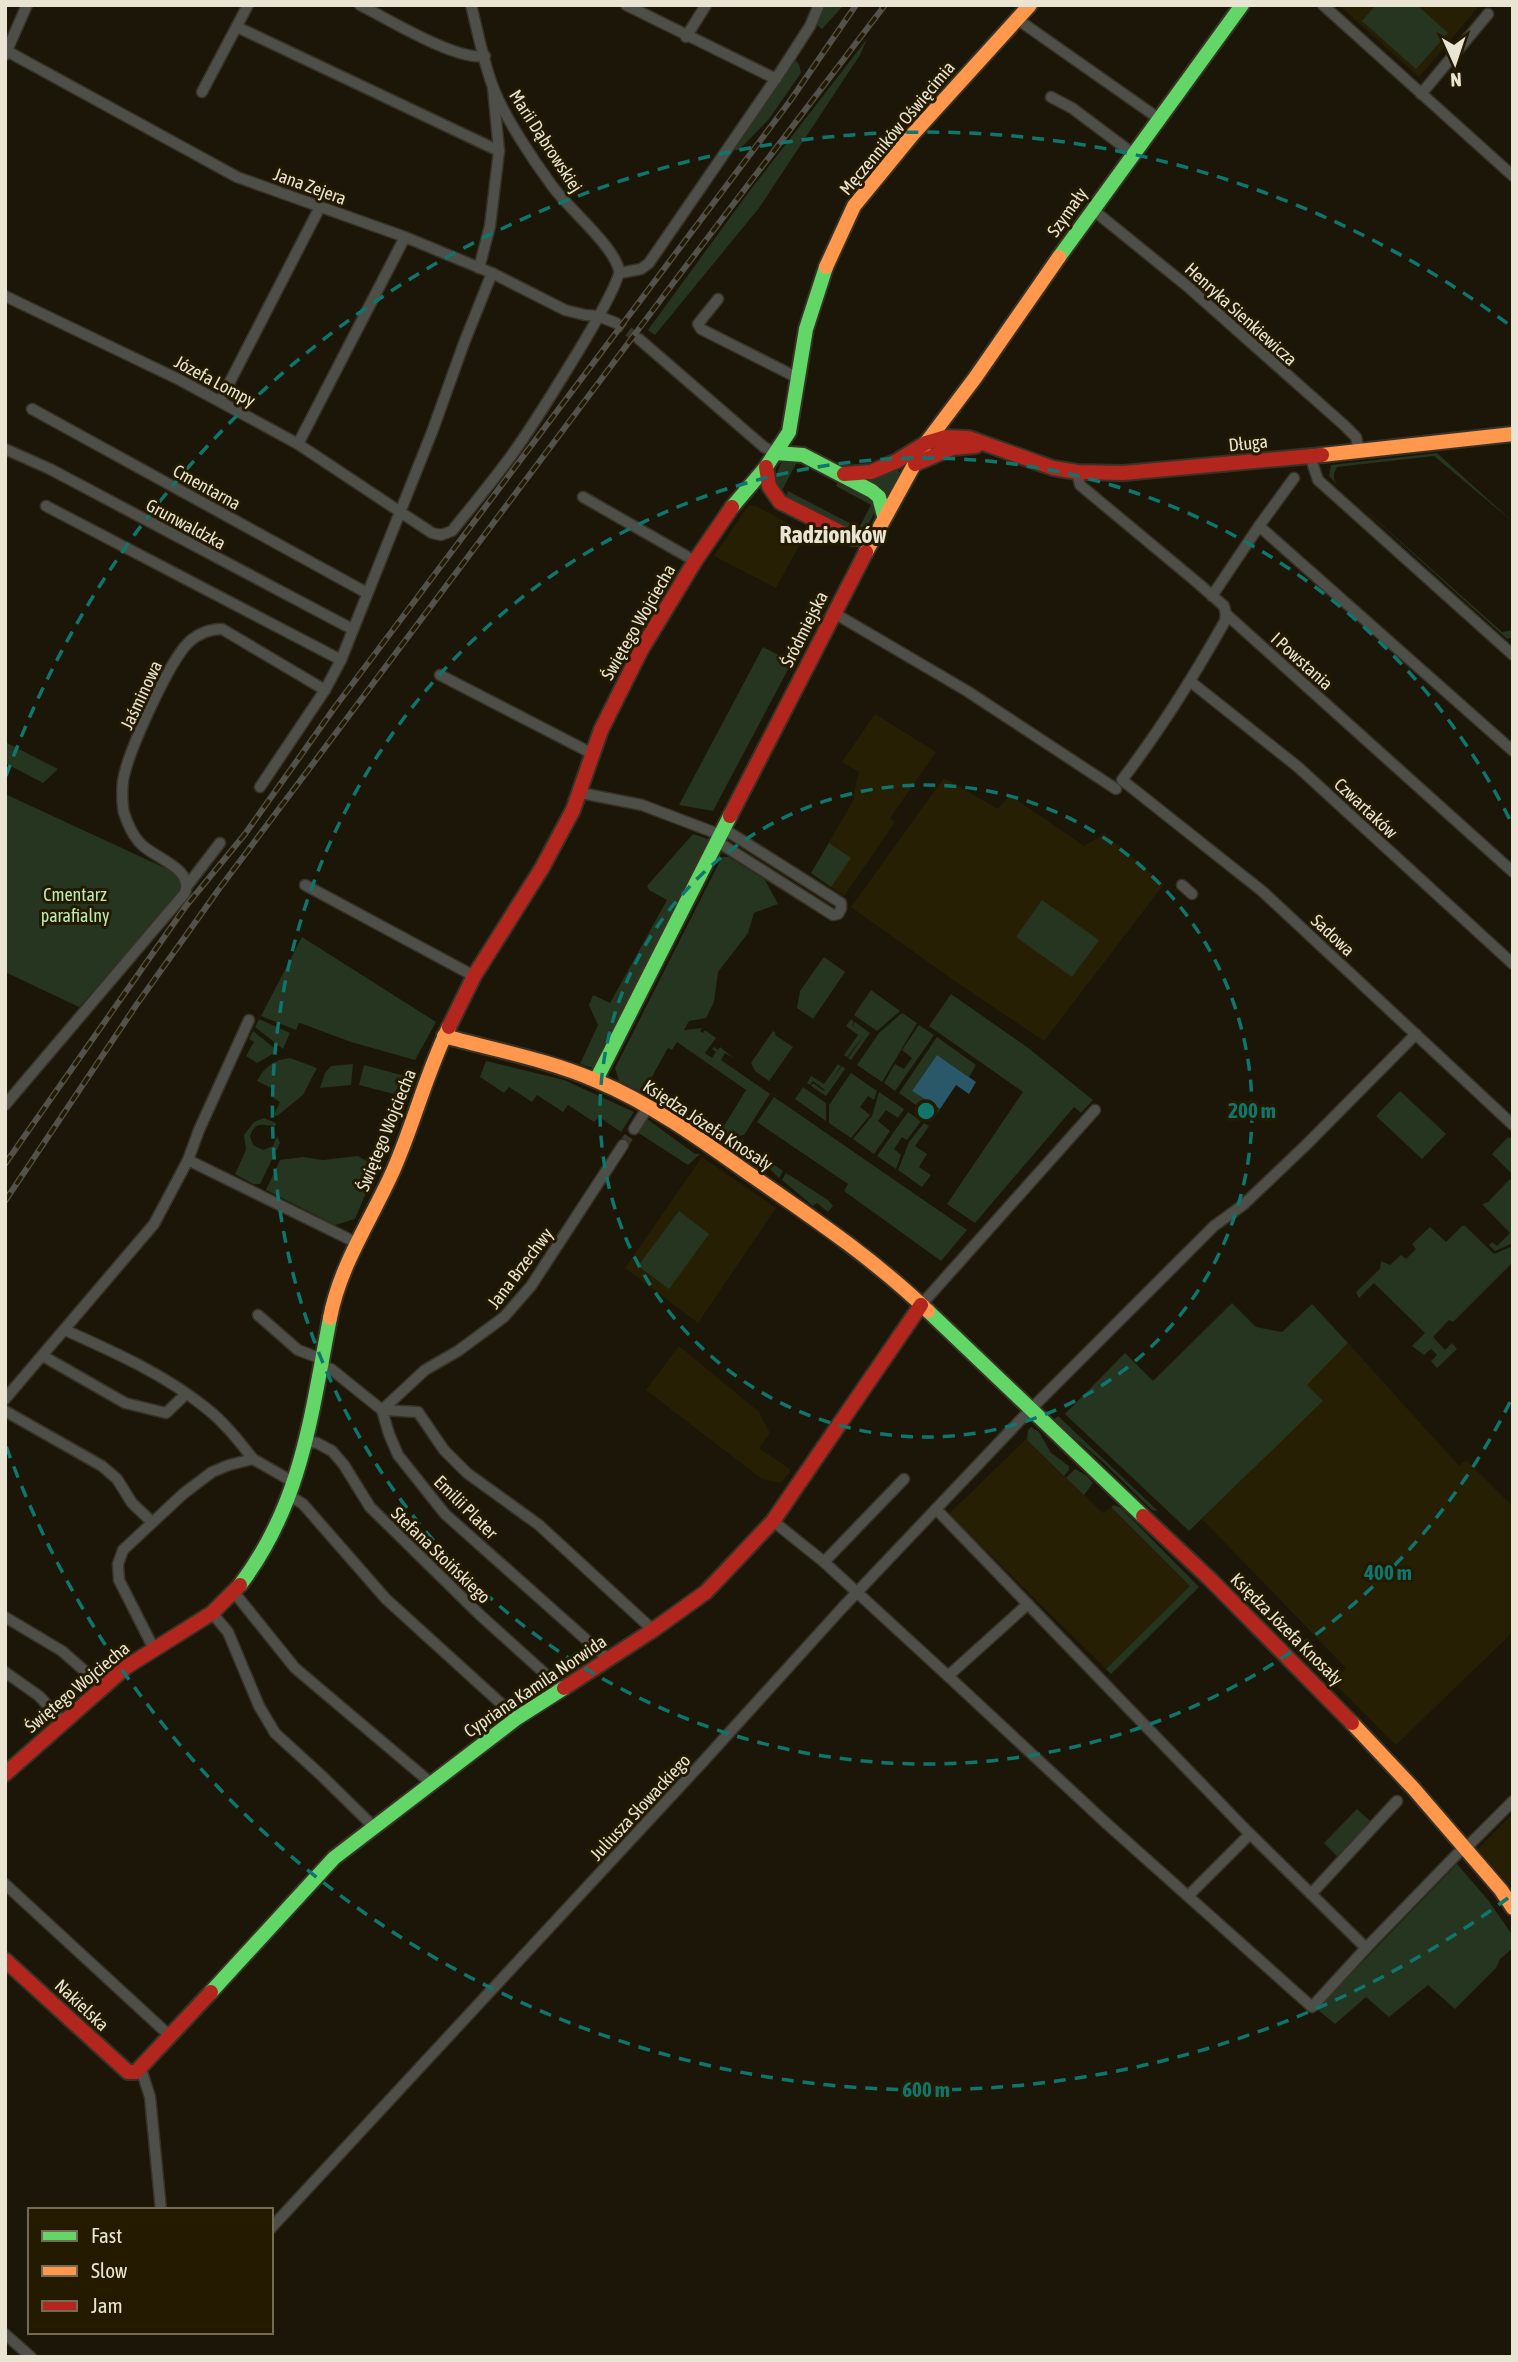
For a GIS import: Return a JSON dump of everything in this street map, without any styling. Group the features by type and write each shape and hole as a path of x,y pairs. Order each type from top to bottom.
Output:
{"street":[{"path":"6,52 27,5"},
{"path":"202,92 248,5"},
{"path":"360,5 457,53 485,56"},
{"name":"Marii Dąbrowskiej","path":"471,5 494,87 514,126 553,188 606,248 616,261 620,273"},
{"path":"626,5 686,37 776,79"},
{"path":"686,37 706,5"},
{"path":"598,316 612,295 620,273 642,270 649,263 776,79 810,26 819,5"},
{"name":"Męczenników Oświęcimia","path":"776,453 792,422 806,329 824,271 854,206 913,134 1030,5"},
{"name":"Szymały","path":"926,443 955,406 1132,153 1242,5"},
{"path":"1323,5 1513,176"},
{"path":"1421,94 1488,14"},
{"path":"1017,19 1158,118"},
{"path":"237,27 499,151"},
{"name":"Jana Zejera","path":"6,52 237,177 405,237 479,268 565,310 585,316 598,316 616,323"},
{"path":"479,268 490,226 499,151 494,87"},
{"path":"1051,97 1072,108 1132,153"},
{"path":"220,401 320,207"},
{"name":"Henryka Sienkiewicza","path":"1092,209 1187,286 1344,425 1356,437 1359,450"},
{"path":"298,444 405,237"},
{"path":"260,787 326,690 341,660 492,274"},
{"name":"Józefa Lompy","path":"5,296 220,401 298,444 432,533 441,535 452,531 511,456 598,316"},
{"path":"718,299 698,324 701,329 798,378"},
{"path":"639,339 764,447 776,453 803,456 844,474 880,497 884,516"},
{"path":"955,406 954,422 958,430 970,438"},
{"name":"Cmentarna","path":"32,409 367,593"},
{"name":"Długa","path":"844,474 872,472 897,461 926,443 946,437 970,438 1053,468 1077,472 1153,471 1513,434"},
{"name":"Śródmiejska","path":"596,1080 874,534 926,443"},
{"name":"Długa","path":"915,464 946,450 967,445 990,447"},
{"name":"Grunwaldzka","path":"5,449 50,469 352,629"},
{"name":"Świętego Wojciecha","path":"5,1774 126,1667 212,1612 233,1591 265,1550 293,1490 306,1441 334,1296 393,1171 444,1037 474,976 542,869 581,793 601,730 641,650 695,561 733,506 776,453"},
{"path":"1310,456 1318,480 1513,655"},
{"path":"766,467 768,486 780,502 852,538 868,538 874,534"},
{"name":"I Powstania","path":"1077,472 1080,485 1224,606 1226,614 1513,872"},
{"path":"1212,596 1294,478"},
{"path":"583,497 695,561"},
{"path":"46,506 341,660"},
{"path":"1259,526 1513,751"},
{"path":"834,613 967,691 1115,789"},
{"path":"1191,682 1225,621 1226,614"},
{"name":"Jaśminowa","path":"186,890 184,874 139,842 124,813 123,782 131,754 173,661 190,641 209,629 222,629 326,690"},
{"path":"440,675 593,754"},
{"name":"Sadowa","path":"1191,682 1157,734 1122,780 1262,891 1513,1125"},
{"name":"Czwartaków","path":"1191,682 1298,767 1513,964"},
{"path":"581,793 642,805 721,836 841,903 838,914 833,915 721,836"},
{"path":"5,1105 186,890 220,843"},
{"path":"305,884 474,976"},
{"path":"1182,886 1192,894"},
{"path":"5,1399 154,1224 188,1160 249,1020"},
{"path":"1032,1410 1214,1226 1243,1205 1416,1034"},
{"name":"Księdza Józefa Knosały","path":"444,1037 596,1080 648,1107 849,1243 903,1287 1116,1488 1321,1691 1414,1789 1501,1890 1513,1908"},
{"path":"634,1129 648,1107"},
{"path":"921,1305 1095,1110"},
{"name":"Jana Brzechwy","path":"382,1410 425,1370 504,1317 531,1286 622,1145"},
{"path":"188,1160 357,1243"},
{"name":"Cypriana Kamila Norwida","path":"139,2070 334,1858 517,1718 653,1630 706,1592 773,1521 921,1305"},
{"path":"258,1315 298,1350 331,1369 382,1410 418,1412 444,1450 467,1473 539,1525 653,1630"},
{"path":"65,1330 122,1355 206,1408 253,1459 293,1490 386,1599 517,1718"},
{"path":"43,1356 125,1403 166,1413 186,1394"},
{"name":"Emilii Plater","path":"382,1410 398,1455 445,1514 608,1659"},
{"name":"Juliusza Słowackiego","path":"273,2226 857,1593 1032,1410"},
{"path":"5,1411 102,1466 117,1479 132,1503 152,1522"},
{"name":"Stefana Stoińskiego","path":"306,1441 332,1451 370,1507 480,1615 562,1689"},
{"path":"154,1649 119,1580 118,1564 123,1550 183,1494 212,1472 253,1459"},
{"path":"824,1562 904,1479"},
{"path":"936,1509 1250,1834 1366,1948"},
{"path":"773,1521 824,1562 1106,1823 1312,2007 1366,1948 1513,1801"},
{"path":"233,1591 295,1668 431,1783"},
{"path":"948,1676 1028,1604"},
{"path":"212,1612 228,1632 258,1706 275,1733 374,1827"},
{"path":"5,1617 62,1651 103,1688"},
{"path":"5,1672 39,1696 64,1723"},
{"path":"1311,1894 1397,1801"},
{"path":"1189,1895 1250,1834"},
{"path":"5,1884 170,2036"},
{"name":"Księdza Józefa Knosały","path":"1501,1890 1513,1901"},
{"name":"Nakielska","path":"5,1960 121,2067 128,2072 139,2070"},
{"path":"139,2070 150,2097 161,2208"},
{"path":"5,2334 31,2357"}],"shaded area":[{"path":"1339,5 1480,5 1419,77"},
{"path":"748,506 756,506 806,533 776,588 714,556"},
{"path":"875,714 936,752 890,818 895,822 844,896 811,873 852,803 859,772 842,762"},
{"path":"944,778 998,809 1010,795 1084,846 1105,834 1164,884 1044,1041 851,907"},
{"path":"702,1157 776,1208 698,1323 625,1268"},
{"path":"1348,1343 1459,1466 1466,1460 1513,1507 1513,1632 1396,1745 1333,1682 1346,1668 1202,1519 1322,1402 1307,1385"},
{"path":"679,1346 759,1412 770,1433 759,1448 791,1470 781,1483 762,1479 646,1390"},
{"path":"1026,1439 1103,1513 1111,1507 1190,1586 1106,1669 949,1514"},
{"path":"1513,1814 1513,1889 1478,1849"}],"green space":[{"path":"825,5 844,5 822,29 817,25"},
{"path":"1376,5 1417,5 1448,33 1416,69 1362,21"},
{"path":"867,39 860,55 759,208 655,335 648,330 748,193"},
{"path":"794,59 799,64 801,73 769,119 739,150 734,150"},
{"path":"1437,453 1513,522 1434,456 1337,467 1334,478 1340,487 1329,476 1331,465"},
{"path":"798,460 780,494 775,477 781,463"},
{"path":"896,468 901,474 887,496 867,480"},
{"path":"838,481 868,496 876,504 871,520 865,527 850,532 785,499 788,491 859,528 871,505 836,486"},
{"path":"1344,491 1502,632 1513,630 1513,637 1507,639"},
{"path":"763,647 792,662 713,811 679,805"},
{"path":"5,742 58,769 43,783 5,763"},
{"name":"Cmentarz parafialny","path":"5,794 178,874 184,889 79,1007 5,972"},
{"path":"693,834 708,839 711,844 593,1068 580,1064 598,1025 589,1005 593,995 610,1003 667,900 649,890 647,886"},
{"path":"829,843 851,858 831,887 811,873"},
{"path":"722,857 729,857 765,880 778,904 754,913 748,933 718,972 714,1002 706,1018 689,1021 684,1030 702,1028 700,1031 703,1033 705,1030 716,1038 705,1053 712,1058 716,1052 712,1049 714,1047 718,1050 720,1047 735,1059 725,1053 721,1060 770,1094 744,1135 739,1136 730,1149 716,1139 746,1090 677,1042 672,1050 668,1048 643,1093 619,1081 615,1068"},
{"path":"1042,900 1099,940 1072,977 1016,937"},
{"path":"302,937 436,1022 415,1060 351,1042 303,1024 299,1023 296,1030 261,1016"},
{"path":"824,957 845,972 813,1019 797,1008 800,991"},
{"path":"871,990 900,1011 877,1031 854,1015"},
{"path":"951,994 1027,1047 1093,1100 1081,1113 1074,1107 975,1223 947,1204 1023,1092 929,1026"},
{"path":"902,1013 917,1023 882,1082 857,1065 879,1033"},
{"path":"259,1019 290,1033 283,1049 255,1027"},
{"path":"851,1019 854,1022 852,1025 856,1029 853,1025 855,1022 870,1033 851,1060 848,1058 865,1034 847,1057 844,1055 858,1035 846,1026"},
{"path":"919,1025 934,1035 895,1091 884,1083 895,1064 904,1069 912,1058 902,1050"},
{"path":"253,1031 278,1051 257,1063 246,1056 254,1042 249,1039"},
{"path":"773,1031 793,1047 769,1081 755,1071 751,1063"},
{"path":"937,1037 976,1065 969,1077 937,1055 912,1091 940,1110 934,1118 899,1093"},
{"path":"290,1058 317,1068 303,1095 277,1116 274,1115 280,1102 272,1097 275,1090 257,1081 270,1065"},
{"path":"486,1061 564,1080 634,1112 621,1132 599,1117 594,1122 568,1105 563,1112 537,1095 532,1102 509,1087 504,1093 480,1077"},
{"path":"353,1064 351,1085 320,1088 325,1073 331,1066"},
{"path":"838,1064 841,1066 830,1083 842,1066 845,1069 826,1096 811,1086 813,1083 825,1090 813,1081 810,1085 807,1083 811,1076 824,1084"},
{"path":"364,1065 405,1076 394,1094 359,1085"},
{"path":"851,1073 877,1091 874,1100 868,1096 860,1107 870,1115 851,1138 829,1123 829,1105"},
{"path":"803,1087 826,1103 826,1121 795,1099"},
{"path":"1400,1091 1446,1134 1422,1159 1376,1116"},
{"path":"879,1092 904,1109 898,1118 886,1110 878,1121 890,1131 874,1154 853,1139 872,1116"},
{"path":"774,1097 967,1230 941,1261 844,1191 848,1184 757,1122"},
{"path":"908,1112 921,1121 907,1140 902,1137 894,1149 901,1155 896,1169 877,1156"},
{"path":"264,1118 276,1123 275,1126 260,1125 254,1128 250,1136 253,1145 263,1150 273,1146 277,1136 280,1143 260,1184 253,1184 235,1174 246,1150 244,1135 254,1122"},
{"path":"647,1119 695,1154 700,1154 688,1165 637,1132"},
{"path":"924,1123 929,1126 915,1146 927,1154 919,1167 931,1175 922,1187 898,1170 909,1142"},
{"path":"1513,1137 1511,1173 1492,1154 1507,1138"},
{"path":"741,1139 744,1140 742,1143 783,1171 779,1178 769,1168 767,1170 733,1151"},
{"path":"358,1156 377,1167 355,1219 335,1225 266,1190 280,1160 303,1157 323,1160"},
{"path":"786,1173 833,1206 828,1212 817,1203 813,1206 782,1180"},
{"path":"1510,1179 1513,1184 1513,1243 1495,1251 1489,1245 1492,1242 1497,1246 1510,1233 1482,1204 1488,1202"},
{"path":"679,1211 709,1234 669,1289 638,1266"},
{"path":"1462,1226 1494,1254 1513,1246 1513,1262 1453,1322 1449,1320 1433,1337 1445,1350 1452,1343 1457,1349 1437,1368 1431,1361 1437,1355 1431,1349 1424,1355 1412,1346 1425,1333 1374,1283 1359,1298 1356,1292 1380,1269 1381,1261 1390,1265 1401,1255 1406,1259 1416,1249 1412,1244 1430,1227 1446,1242"},
{"path":"1232,1303 1256,1327 1282,1332 1312,1304 1348,1343 1307,1385 1323,1401 1189,1531 1065,1414 1125,1353 1153,1381"},
{"path":"1058,1416 1158,1511 1152,1510 1103,1462 1053,1420"},
{"path":"1031,1427 1039,1432 1051,1453 1069,1466 1064,1476 1027,1440"},
{"path":"1075,1469 1093,1483 1084,1495 1066,1478"},
{"path":"1114,1505 1121,1508 1199,1587 1111,1674 1106,1669 1190,1586 1111,1507"},
{"path":"1357,1809 1371,1822 1337,1856 1324,1843"},
{"path":"1457,1864 1488,1900 1513,1936 1513,1948 1500,1959 1496,1968 1455,2009 1428,1985 1389,2017 1366,1997 1335,2024 1317,2009"}],"water":[{"path":"937,1055 976,1082 969,1094 956,1085 940,1109 912,1091"}],"tunnel":[{"path":"616,323 639,339"},
{"path":"623,1145 634,1129"}],"railway":[{"path":"5,1164 186,906 245,834 335,707 790,101 856,5"},
{"path":"5,1201 137,1004 219,889 885,5"}],"traffic: fast":[{"path":"1059,257 1242,5"},
{"path":"732,507 766,467 789,432 806,329 826,267"},
{"path":"776,453 803,455 872,491 879,497 884,516"},
{"path":"596,1080 730,816"},
{"path":"928,1311 1143,1516"},
{"path":"240,1585 261,1554 291,1490 310,1423 330,1318"},
{"path":"211,1992 334,1858 517,1718 564,1688"}],"traffic: slow":[{"path":"826,267 854,206 913,134 1030,5"},
{"path":"866,552 926,443 1059,257"},
{"path":"1322,455 1513,434"},
{"path":"330,1318 341,1280 393,1171 433,1062 449,1027"},
{"path":"444,1036 560,1067 638,1101 696,1136 820,1223 865,1256 928,1311"},
{"path":"1352,1723 1414,1789 1501,1890 1513,1908"}],"traffic: jam":[{"path":"844,474 871,472 897,461 926,443 946,437 969,438 1053,468 1077,472 1123,473 1322,455"},
{"path":"915,464 952,448 976,446"},
{"path":"766,467 769,486 780,502 852,538 868,538 875,534"},
{"path":"449,1027 474,976 542,868 573,810 601,730 641,650 695,561 732,507"},
{"path":"730,816 866,552"},
{"path":"564,1688 706,1592 773,1521 921,1305"},
{"path":"1143,1516 1211,1580 1352,1723"},
{"path":"5,1774 126,1667 212,1613 240,1585"},
{"path":"5,1960 128,2072 136,2072 211,1992"}],"district":[{"name":"Radzionków","path":"833,534"}]}
